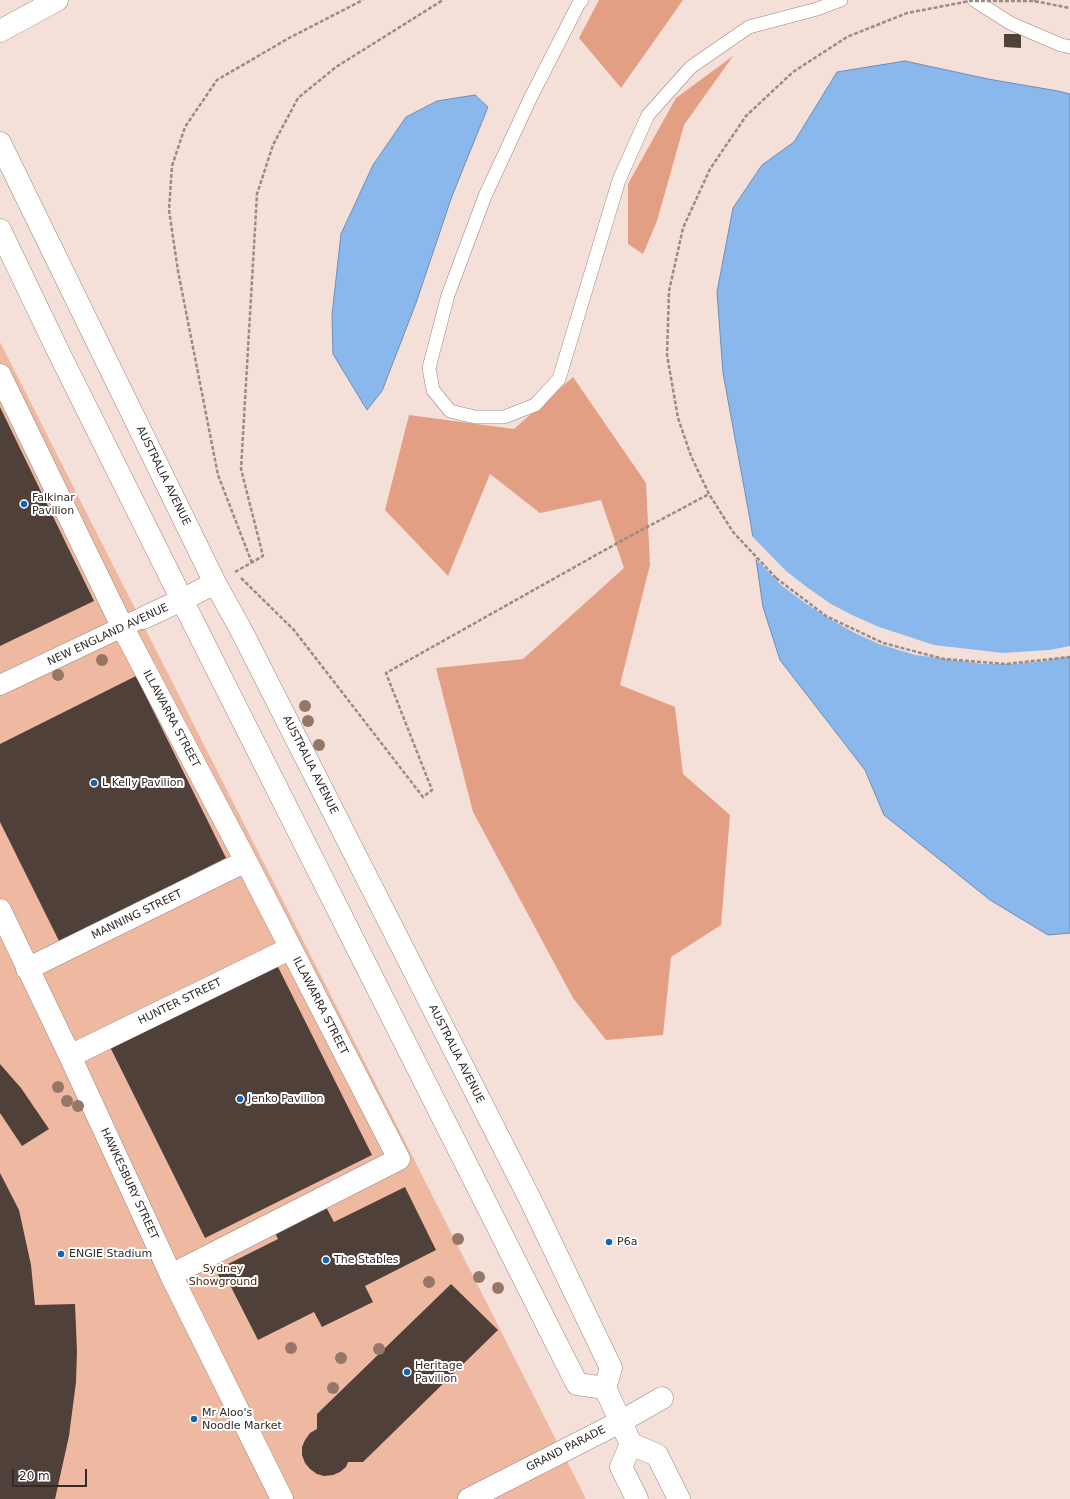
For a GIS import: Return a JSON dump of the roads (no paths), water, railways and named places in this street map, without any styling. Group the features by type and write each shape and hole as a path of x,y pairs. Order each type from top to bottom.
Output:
{"main road":[{"path":"0,31 57,0"},
{"name":"AUSTRALIA AVENUE","path":"0,143 215,583 240,628 536,1214 611,1368 605,1388"},
{"path":"0,230 59,353 182,600 577,1384 605,1388 630,1444 657,1454 679,1499"},
{"name":"ILLAWARRA STREET","path":"0,375 123,628 246,861 399,1159 171,1275"},
{"name":"NEW ENGLAND AVENUE","path":"143,618 215,583"},
{"name":"MANNING STREET","path":"27,969 246,861"},
{"name":"HAWKESBURY STREET","path":"0,910 70,1056 171,1275 282,1499"},
{"name":"HUNTER STREET","path":"70,1056 290,948"},
{"name":"GRAND PARADE","path":"469,1499 620,1422 662,1398"},
{"path":"630,1444 621,1467 637,1499"}],"street":[{"name":"NEW ENGLAND AVENUE","path":"0,685 143,618"}],"lane":[{"path":"582,0 578,5 530,99 485,196 448,295 429,368 433,390 450,410 475,417 504,417 535,405 559,379 619,180 648,115 691,67 749,27 817,9 841,0"},
{"path":"974,0 1010,23 1061,45 1070,47"}],"water":[{"path":"905,61 988,79 1070,94 1070,933 1048,935 990,900 884,815 865,770 780,660 763,607 751,525 723,373 717,292 733,208 762,165 794,142 837,72"},
{"path":"475,95 488,107 452,196 416,303 382,391 367,410 333,354 332,315 341,234 373,165 406,117 437,101"}],"place":[{"name":"Falkinar Pavilion","path":"24,504"},
{"name":"L Kelly Pavilion","path":"94,783"},
{"name":"Jenko Pavilion","path":"240,1099"},
{"name":"P6a","path":"609,1242"},
{"name":"ENGIE Stadium","path":"61,1254"},
{"name":"The Stables","path":"326,1260"},
{"name":"Heritage Pavilion","path":"407,1372"},
{"name":"Mr Aloo's Noodle Market","path":"194,1419"}],"park label":[{"name":"Sydney Showground","path":"223,1275"}]}
